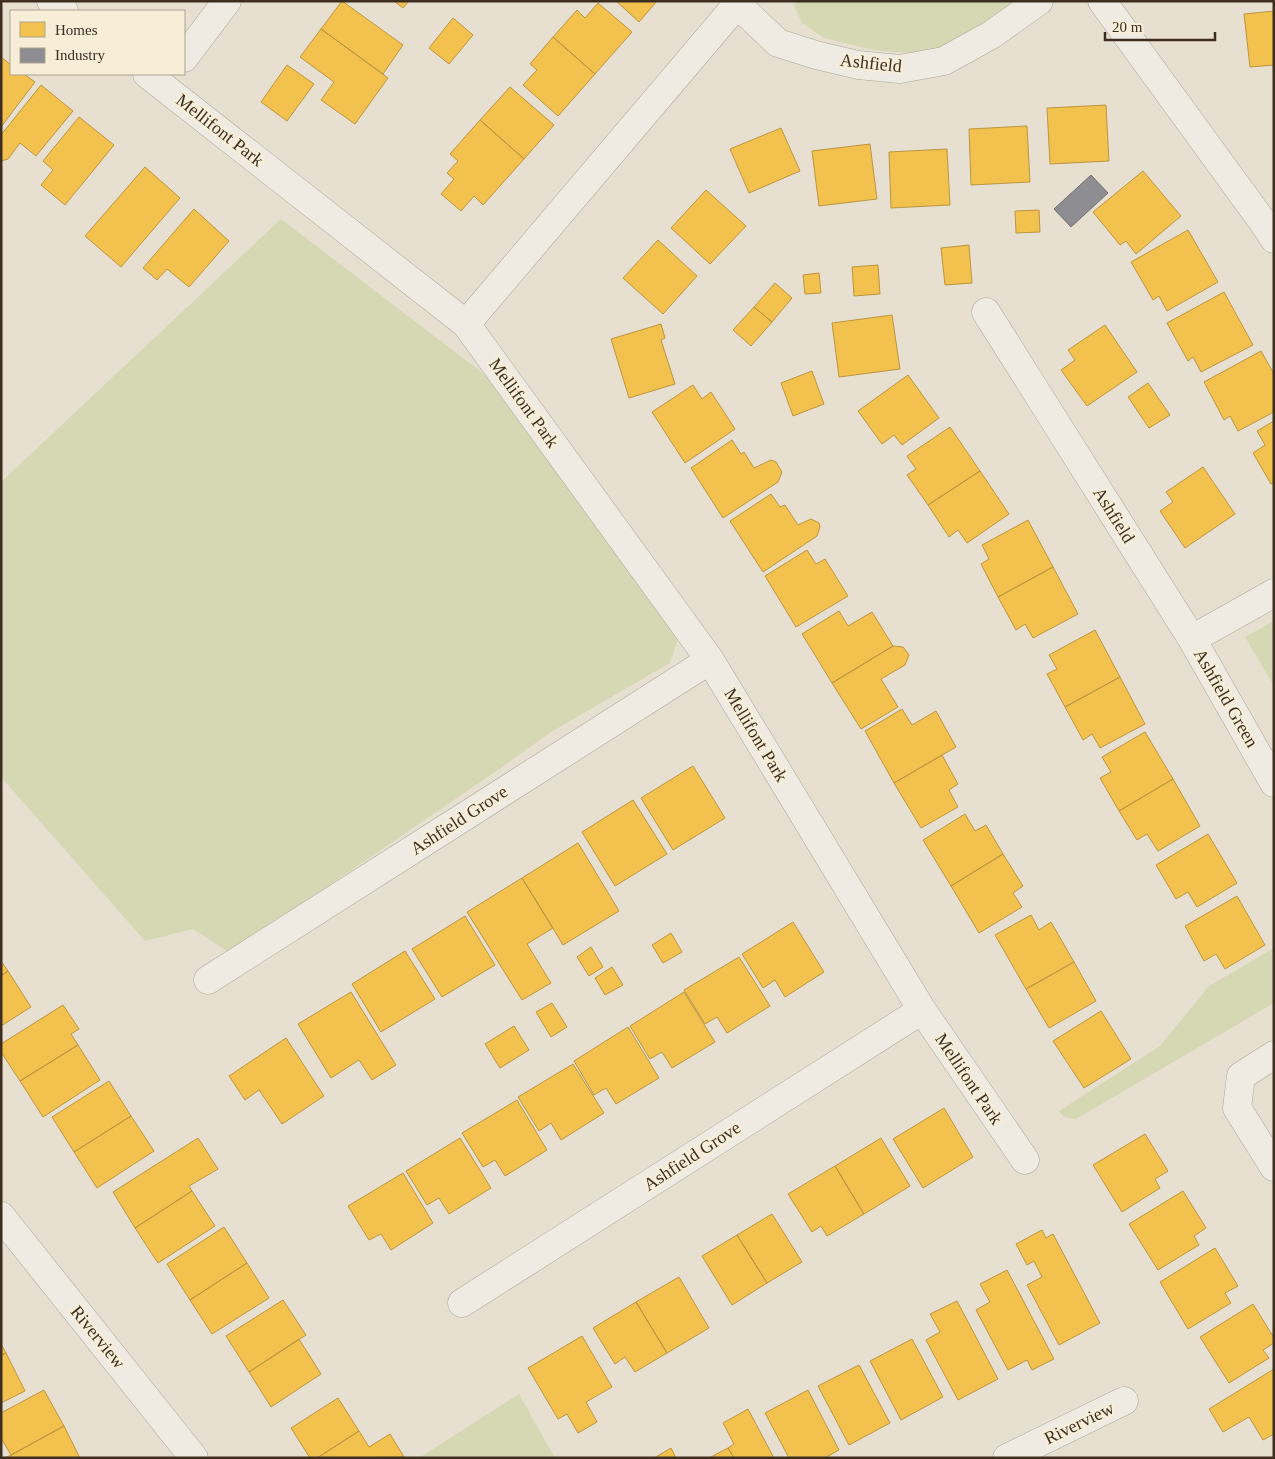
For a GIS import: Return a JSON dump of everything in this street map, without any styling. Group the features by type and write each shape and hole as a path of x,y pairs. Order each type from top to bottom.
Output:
{"street":[{"path":"51,1 63,10"},
{"path":"185,57 227,1"},
{"name":"Ashfield","path":"738,2 778,43 816,55 858,64 900,69 944,61 991,35 1039,1"},
{"path":"1102,1 1274,239"},
{"path":"466,324 738,2"},
{"name":"Mellifont Park","path":"161,78 466,324 710,660 922,1010 1025,1160"},
{"name":"Ashfield","path":"986,312 1192,639"},
{"path":"1192,639 1274,593"},
{"name":"Ashfield Green","path":"1192,639 1274,783"},
{"name":"Ashfield Grove","path":"208,980 710,660"},
{"name":"Ashfield Grove","path":"462,1303 922,1010"},
{"path":"1274,1054 1241,1076 1237,1108 1274,1167"},
{"name":"Riverview","path":"1,1216 194,1458"},
{"name":"Riverview","path":"1007,1458 1124,1401"}],"green space":[{"path":"797,1 1013,1 1001,12 942,48 910,53 873,50 824,38 802,23 794,5"},
{"path":"281,219 489,378 678,639 670,663 551,732 230,953 193,929 145,941 1,777 1,482"},
{"path":"1274,621 1274,686 1245,637"},
{"path":"1274,948 1274,1003 1076,1119 1064,1117 1059,1111 1160,1046 1209,986"},
{"path":"519,1394 555,1458 419,1458"}],"building: Homes":[{"path":"342,1 403,45 383,74 321,29"},
{"path":"394,1 409,1 403,8"},
{"path":"616,1 657,1 639,22"},
{"path":"598,3 632,32 595,74 553,37 577,10 585,18"},
{"path":"1274,11 1274,65 1250,67 1244,14"},
{"path":"453,18 473,35 449,64 429,48"},
{"path":"321,29 388,78 355,124 321,100 334,82 300,57"},
{"path":"553,37 595,74 558,116 523,85 537,70 530,64"},
{"path":"1,57 10,64 10,75 25,75 35,82 1,127"},
{"path":"287,65 314,84 287,121 261,102"},
{"path":"41,85 73,111 36,156 20,143 8,159 1,161 1,135"},
{"path":"510,87 554,125 524,159 480,120"},
{"path":"1106,105 1109,161 1050,164 1047,108"},
{"path":"79,117 114,145 65,205 41,185 53,170 43,161"},
{"path":"480,120 524,159 483,205 474,196 461,211 441,194 454,179 447,173 458,161 450,154"},
{"path":"1027,126 1030,182 971,185 969,129"},
{"path":"781,128 800,171 749,193 730,149"},
{"path":"870,144 877,199 819,206 812,151"},
{"path":"947,149 950,205 891,208 889,152"},
{"path":"145,167 180,198 121,267 85,236"},
{"path":"1143,171 1181,216 1136,254 1126,241 1120,245 1093,212"},
{"path":"706,190 746,226 710,264 671,228"},
{"path":"194,209 229,241 189,287 167,269 157,280 143,268"},
{"path":"1039,210 1040,232 1016,233 1015,211"},
{"path":"1188,230 1218,282 1167,311 1159,296 1153,300 1131,262"},
{"path":"658,240 697,276 663,314 623,278"},
{"path":"969,245 972,283 945,285 941,248"},
{"path":"878,265 880,294 854,296 852,267"},
{"path":"819,273 821,293 805,294 803,275"},
{"path":"775,283 792,298 772,322 754,307"},
{"path":"1224,292 1253,345 1201,372 1193,357 1188,361 1167,323"},
{"path":"754,307 772,322 751,346 733,330"},
{"path":"892,315 900,369 839,377 832,323"},
{"path":"661,324 665,338 661,340 675,384 629,398 611,339"},
{"path":"1105,325 1137,372 1087,406 1061,370 1075,360 1068,350"},
{"path":"1261,351 1274,374 1274,412 1238,431 1230,416 1224,420 1204,382"},
{"path":"812,371 824,404 793,416 781,383"},
{"path":"908,375 939,418 902,445 894,435 882,444 858,411"},
{"path":"1148,383 1170,415 1149,428 1128,397"},
{"path":"693,385 702,399 711,392 735,429 685,463 652,412"},
{"path":"1274,421 1274,483 1271,484 1253,453 1265,445 1257,431"},
{"path":"950,427 980,471 928,505 907,475 916,469 907,456"},
{"path":"732,440 741,454 744,452 754,468 771,460 776,462 782,472 778,482 723,518 691,468"},
{"path":"1203,467 1235,514 1185,548 1160,511 1173,502 1166,492"},
{"path":"980,471 1009,514 967,543 958,530 949,537 928,505"},
{"path":"771,494 780,507 785,505 798,525 811,519 819,523 820,527 817,536 763,572 730,521"},
{"path":"1028,520 1053,567 998,597 981,564 989,559 982,545"},
{"path":"807,550 816,564 825,559 848,596 796,627 765,576"},
{"path":"1053,567 1078,614 1033,638 1025,624 1016,630 998,597"},
{"path":"839,611 848,626 872,612 893,646 832,683 802,634"},
{"path":"1095,630 1120,677 1065,707 1047,674 1057,669 1049,655"},
{"path":"893,646 903,647 909,655 905,665 881,679 898,707 861,729 832,683"},
{"path":"1120,677 1145,724 1100,748 1092,734 1083,740 1065,707"},
{"path":"902,709 912,725 936,711 956,747 894,783 865,731"},
{"path":"1145,732 1173,779 1119,811 1100,778 1111,772 1102,757"},
{"path":"942,755 958,784 949,790 958,807 921,828 894,783"},
{"path":"693,766 725,818 673,850 641,798"},
{"path":"1173,779 1200,826 1158,851 1147,834 1137,840 1119,811"},
{"path":"633,800 667,854 615,886 582,832"},
{"path":"965,814 975,831 986,825 1003,854 951,886 923,840"},
{"path":"1208,834 1237,883 1197,907 1188,892 1176,899 1156,865"},
{"path":"578,843 619,911 563,945 522,878"},
{"path":"1003,854 1023,886 1013,893 1022,907 979,933 951,886"},
{"path":"522,878 553,928 527,944 551,983 522,1000 467,912"},
{"path":"1237,896 1265,945 1225,969 1216,954 1204,961 1185,926"},
{"path":"1031,915 1039,930 1051,922 1074,962 1026,989 995,935"},
{"path":"465,916 495,965 442,997 412,949"},
{"path":"793,922 824,972 785,997 775,980 763,988 742,954"},
{"path":"671,933 682,952 663,963 652,945"},
{"path":"591,947 603,967 589,976 577,957"},
{"path":"405,951 435,999 381,1032 352,984"},
{"path":"739,957 770,1006 727,1033 717,1017 705,1024 684,990"},
{"path":"1,961 8,971 1,976"},
{"path":"1074,962 1096,1001 1049,1028 1026,989"},
{"path":"612,967 623,985 605,995 595,978"},
{"path":"8,971 31,1007 1,1026 1,976"},
{"path":"351,992 396,1065 372,1080 359,1060 331,1078 298,1024"},
{"path":"684,992 715,1042 672,1068 662,1052 650,1059 630,1026"},
{"path":"552,1003 567,1027 551,1037 536,1012"},
{"path":"63,1005 79,1029 71,1034 78,1045 20,1081 1,1052 1,1044"},
{"path":"1101,1011 1131,1059 1084,1088 1053,1041"},
{"path":"514,1026 529,1050 500,1068 485,1044"},
{"path":"628,1027 659,1078 616,1104 606,1088 594,1095 574,1061"},
{"path":"286,1038 324,1096 282,1124 259,1090 245,1100 229,1076"},
{"path":"78,1045 100,1080 43,1117 20,1081"},
{"path":"573,1064 604,1113 561,1140 551,1123 539,1131 518,1097"},
{"path":"109,1081 131,1116 74,1152 52,1117"},
{"path":"517,1100 547,1150 505,1176 495,1160 483,1167 462,1133"},
{"path":"944,1108 973,1157 923,1188 893,1139"},
{"path":"131,1116 154,1151 97,1188 74,1152"},
{"path":"1145,1134 1168,1171 1155,1179 1160,1188 1122,1212 1093,1165"},
{"path":"198,1138 218,1169 189,1186 192,1191 135,1228 113,1192"},
{"path":"460,1138 491,1188 449,1214 439,1198 427,1205 406,1171"},
{"path":"881,1138 910,1186 864,1214 835,1166"},
{"path":"835,1166 864,1214 827,1236 821,1226 812,1232 788,1194"},
{"path":"403,1173 433,1223 391,1250 381,1234 369,1240 348,1206"},
{"path":"192,1191 215,1226 158,1263 135,1228"},
{"path":"1183,1191 1206,1228 1194,1236 1199,1245 1158,1270 1129,1224"},
{"path":"772,1214 802,1262 767,1283 737,1235"},
{"path":"224,1227 247,1263 190,1300 167,1264"},
{"path":"1042,1230 1046,1238 1053,1234 1100,1323 1059,1345 1027,1285 1042,1277 1034,1261 1027,1265 1016,1244"},
{"path":"737,1235 767,1283 732,1305 702,1256"},
{"path":"1215,1248 1238,1286 1225,1293 1231,1303 1188,1329 1160,1282"},
{"path":"247,1263 269,1298 212,1334 190,1300"},
{"path":"1007,1270 1054,1359 1032,1370 1027,1360 1008,1370 976,1310 990,1302 980,1284"},
{"path":"679,1277 709,1328 667,1353 636,1302"},
{"path":"283,1300 306,1335 249,1372 226,1336"},
{"path":"957,1301 998,1379 958,1400 926,1340 940,1332 930,1314"},
{"path":"636,1302 667,1353 635,1372 625,1357 615,1364 593,1328"},
{"path":"1253,1304 1274,1338 1274,1343 1263,1350 1269,1358 1229,1383 1200,1337"},
{"path":"582,1336 612,1387 586,1402 597,1422 578,1433 567,1414 558,1419 528,1368"},
{"path":"299,1339 321,1374 271,1407 249,1372"},
{"path":"912,1339 943,1397 901,1420 870,1361"},
{"path":"1,1344 6,1353 1,1355"},
{"path":"6,1353 25,1391 1,1403 1,1355"},
{"path":"859,1365 890,1423 849,1445 818,1386"},
{"path":"1274,1369 1274,1434 1263,1440 1249,1417 1223,1432 1209,1409"},
{"path":"44,1390 64,1426 11,1455 1,1438 1,1413"},
{"path":"808,1390 839,1450 825,1458 789,1458 765,1413"},
{"path":"338,1398 359,1431 317,1458 310,1458 291,1428"},
{"path":"748,1409 774,1458 734,1458 728,1448 734,1444 723,1423"},
{"path":"64,1426 80,1458 5,1458 11,1455"},
{"path":"359,1431 369,1447 390,1434 404,1457 317,1458"},
{"path":"671,1448 676,1458 654,1458"},
{"path":"728,1448 734,1458 709,1458"}],"building: Industry":[{"path":"1091,175 1108,193 1071,227 1054,209"}]}
